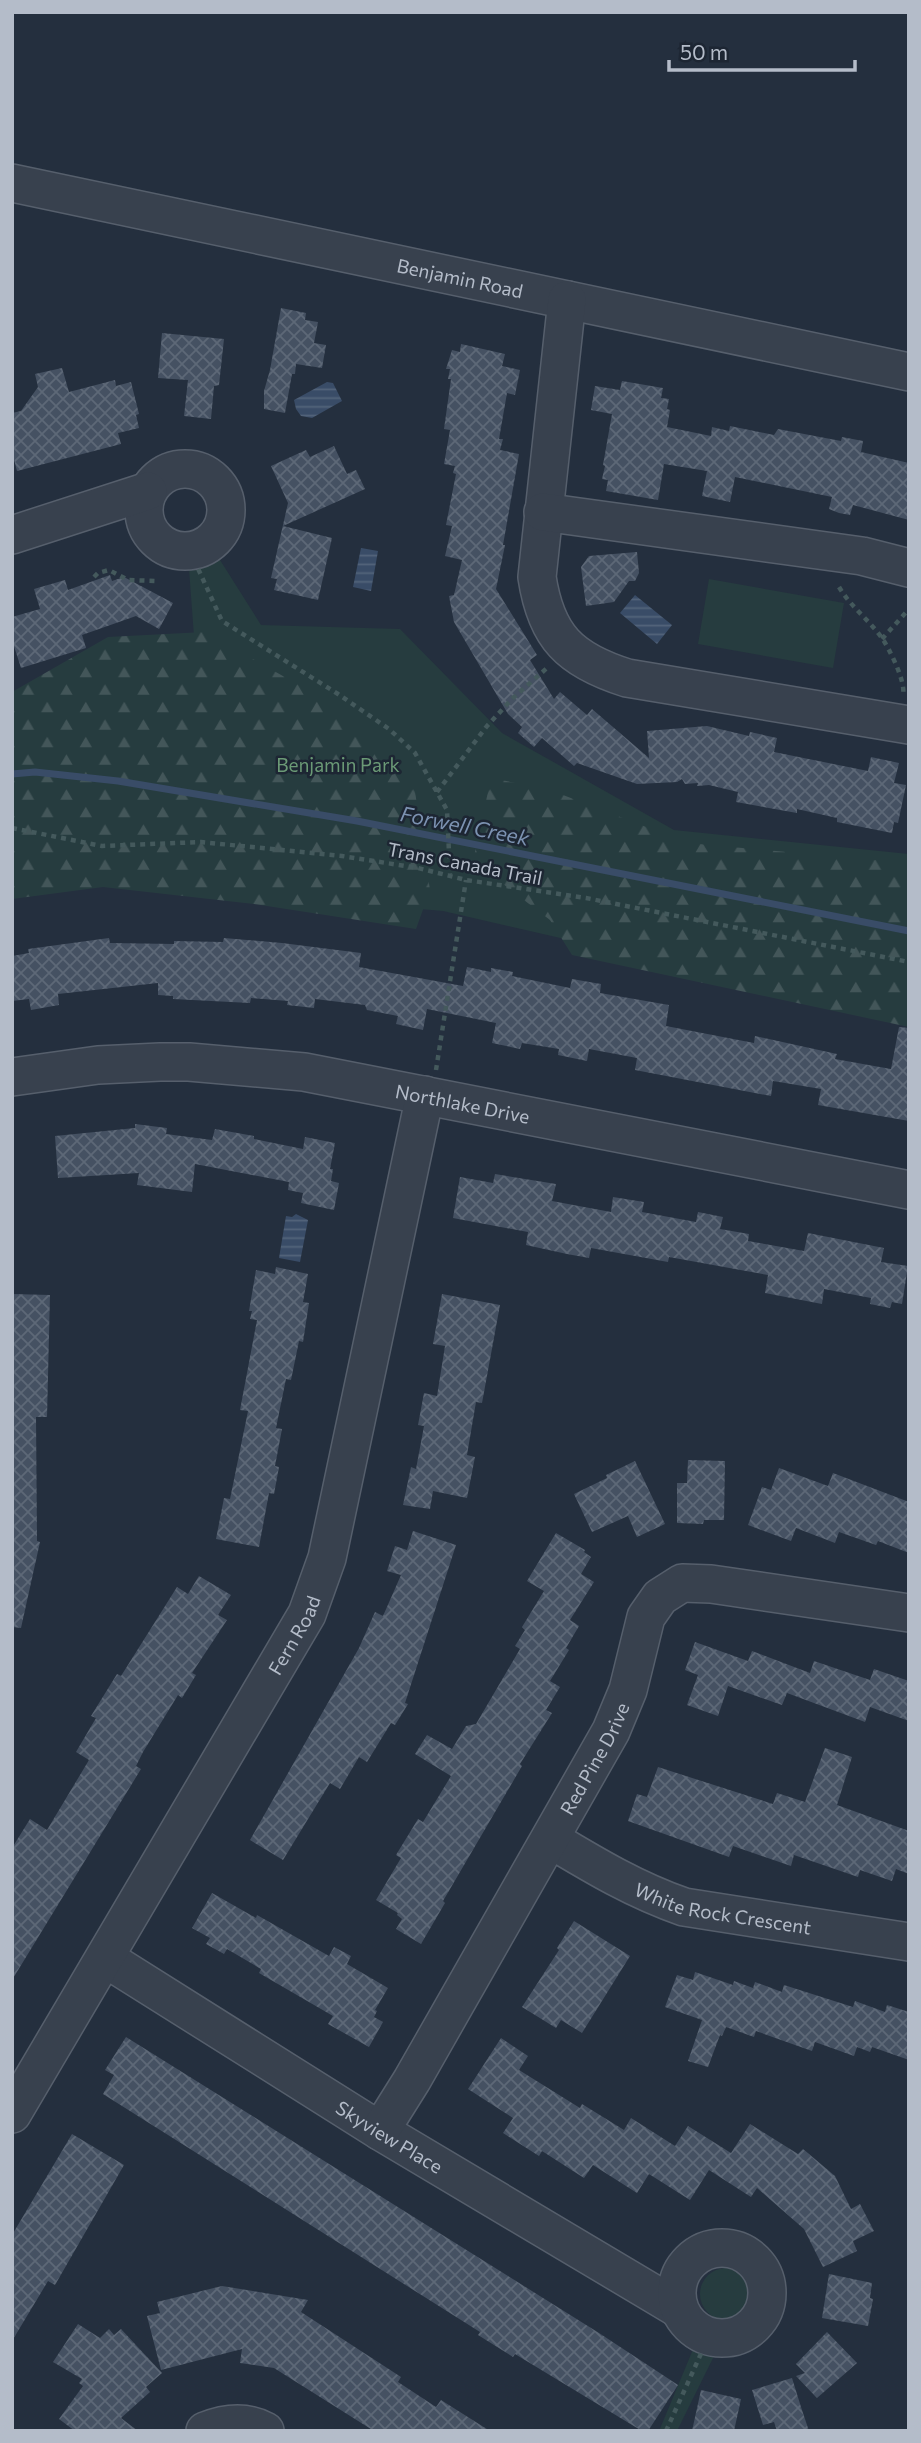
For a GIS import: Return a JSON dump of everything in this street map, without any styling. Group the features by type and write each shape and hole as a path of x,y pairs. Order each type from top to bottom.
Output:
{"street":[{"name":"Benjamin Road","path":"12,183 909,372"},
{"path":"567,300 537,568 540,592 553,629 582,660 627,678 902,724"},
{"path":"190,469 209,477 223,493 227,509 222,530 204,547 190,551 169,548 157,540 148,529 144,505 148,491 157,480 176,470 190,469"},
{"path":"12,535 148,491"},
{"path":"543,512 862,556 909,568"},
{"name":"Northlake Drive","path":"12,1077 97,1065 189,1062 304,1072 909,1189"},
{"name":"Fern Road","path":"12,2114 307,1614 327,1558 428,1096"},
{"name":"Red Pine Drive","path":"380,2131 419,2069 611,1731 628,1690 646,1617 660,1597 682,1583 711,1584 909,1614"},
{"name":"White Rock Crescent","path":"550,1839 618,1880 684,1908 909,1942"},
{"name":"Skyview Place","path":"105,1958 380,2131 679,2309 688,2322 709,2336"},
{"path":"679,2309 676,2291 679,2276 688,2262 701,2252 727,2248 742,2252 758,2266 765,2280 767,2295 761,2315 751,2327 740,2334 725,2338 709,2336"},
{"path":"205,2431 223,2424 240,2423 265,2431"}],"path":[{"path":"190,551 222,621 389,729 415,754 447,810 450,874"},
{"path":"94,577 97,573 110,570 128,580 157,581"},
{"path":"839,587 847,601 882,639 905,686 902,724"},
{"path":"882,639 909,610"},
{"path":"437,792 487,726 513,698 569,649"},
{"name":"Trans Canada Trail","path":"12,828 102,846 201,842 342,856 450,874 466,880 586,898 909,962"},
{"path":"428,1096 466,880"},
{"path":"666,2431 709,2336"}],"green space":[{"name":"Benjamin Park","path":"220,560 261,625 400,629 502,733 674,830 909,854 909,1018 443,911 65,879 195,650 189,569"},
{"path":"709,579 844,603 833,668 698,644"},
{"path":"205,632 338,707 414,785 430,890 416,929 254,904 103,887 12,899 12,692 108,637"},
{"path":"491,778 550,790 688,843 909,863 909,1027 572,955 550,920 473,861"},
{"path":"726,2268 736,2270 744,2276 750,2284 750,2304 744,2312 736,2318 726,2320 716,2318 708,2312 702,2304 700,2294 702,2284 708,2276 716,2270"},
{"path":"694,2347 715,2354 677,2431 659,2431"}],"water":[{"path":"327,382 333,383 342,401 312,418 301,416 294,400"},
{"path":"361,548 378,551 371,591 353,587"},
{"path":"635,595 672,625 657,644 620,613"},
{"path":"296,1214 308,1220 300,1262 279,1258 286,1216 292,1217"}],"building":[{"path":"281,308 306,313 305,320 318,322 314,343 326,345 322,368 296,364 285,413 264,409 264,391"},
{"path":"162,333 224,339 219,385 214,386 211,419 184,416 188,380 158,378"},
{"path":"461,344 505,354 502,366 520,370 515,395 507,393 499,439 503,439 500,450 519,454 496,589 537,655 530,660 554,699 560,692 587,715 592,709 649,758 647,731 707,726 749,736 750,732 777,738 774,752 868,771 871,757 899,763 894,783 906,785 898,823 894,822 892,833 837,822 837,818 797,809 797,813 736,802 738,792 709,785 697,786 698,783 685,784 682,779 677,782 637,784 577,763 574,766 542,738 534,747 518,733 522,727 508,714 454,622 449,596 454,595 462,560 445,556 452,526 446,525 456,474 453,473 455,466 444,464 450,430 444,429 451,379 448,379 450,369 446,369 452,350 460,352"},
{"path":"62,368 69,392 115,380 116,386 131,382 139,414 136,415 139,428 118,433 121,444 17,471 12,452 12,413 21,411 38,387 35,374"},
{"path":"622,381 663,388 661,398 669,399 667,427 711,436 712,427 729,431 730,426 774,435 778,429 841,441 842,437 863,441 861,452 909,463 909,520 853,505 850,515 839,513 829,509 832,497 735,477 730,502 702,496 707,471 664,464 658,500 606,491 608,480 602,479 603,465 612,414 591,410 595,386 620,390"},
{"path":"334,446 347,474 356,470 365,489 283,526 332,538 318,600 274,590 277,579 271,578 288,503 271,466 306,450 310,457"},
{"path":"637,552 639,573 635,581 629,581 614,602 586,606 581,567 589,556"},
{"path":"110,575 112,581 124,577 173,603 159,629 136,616 82,635 86,648 21,668 12,640 12,617 40,609 34,589 65,580 68,590"},
{"path":"109,938 110,943 174,944 174,941 223,942 224,938 361,953 359,967 463,986 467,967 491,972 491,968 513,972 512,976 570,988 572,979 601,984 600,993 669,1005 666,1026 754,1043 755,1036 837,1054 835,1059 891,1069 899,1027 909,1028 909,1121 818,1105 821,1089 773,1081 771,1096 635,1070 637,1058 589,1049 587,1061 558,1055 559,1049 522,1043 520,1049 492,1043 496,1023 427,1009 423,1030 396,1024 398,1016 367,1010 365,1005 315,999 314,1008 287,1005 288,1001 251,998 250,1003 173,999 173,996 158,995 158,983 58,994 59,1005 31,1010 29,999 12,1001 12,956 29,953 28,949"},
{"path":"135,1124 167,1128 166,1134 212,1140 215,1129 303,1149 305,1137 335,1143 330,1169 333,1169 331,1181 339,1183 334,1210 301,1203 303,1193 288,1190 289,1182 195,1164 192,1192 137,1185 139,1173 58,1178 55,1136 135,1128"},
{"path":"495,1174 556,1184 552,1201 611,1212 613,1197 644,1202 642,1212 696,1222 698,1212 723,1217 720,1229 749,1234 748,1241 804,1251 808,1233 884,1248 881,1262 908,1266 902,1304 892,1302 890,1308 870,1304 871,1298 824,1289 822,1304 765,1293 768,1275 669,1257 668,1262 591,1248 589,1258 526,1245 528,1232 453,1218 460,1177 493,1183"},
{"path":"276,1267 308,1274 303,1302 309,1303 303,1342 299,1341 291,1380 286,1379 276,1428 282,1429 275,1466 279,1467 274,1494 269,1493 259,1547 216,1539 224,1498 230,1499 248,1411 240,1410 257,1320 250,1319 252,1311 249,1311 256,1270 275,1274"},
{"path":"12,1294 50,1295 47,1417 36,1417 37,1541 40,1542 21,1628 12,1627"},
{"path":"442,1294 500,1305 482,1403 476,1402 467,1455 475,1457 467,1498 433,1491 430,1509 403,1505 411,1467 416,1469 424,1426 418,1425 424,1393 437,1396 445,1346 433,1344"},
{"path":"688,1460 725,1461 724,1520 704,1520 703,1524 677,1523 677,1483 687,1483"},
{"path":"635,1461 665,1524 637,1537 628,1516 592,1532 574,1494"},
{"path":"779,1468 828,1486 833,1473 909,1502 909,1553 878,1541 876,1545 839,1532 835,1543 796,1528 791,1541 748,1525 762,1487 771,1490"},
{"path":"413,1531 456,1545 405,1703 408,1704 395,1725 391,1723 367,1762 359,1757 340,1789 330,1783 283,1860 250,1840 359,1648 375,1612 383,1616 401,1575 387,1571 395,1546 407,1550"},
{"path":"556,1533 585,1550 591,1557 581,1574 594,1582 570,1620 579,1626 566,1648 569,1650 550,1681 560,1687 546,1710 552,1713 520,1764 522,1766 421,1944 396,1929 402,1919 398,1913 376,1900 401,1858 396,1855 418,1819 423,1822 451,1776 415,1754 427,1735 452,1749 466,1726 476,1724 520,1649 515,1646 525,1630 522,1627 544,1591 527,1581"},
{"path":"199,1576 231,1595 218,1615 227,1620 192,1673 196,1675 182,1698 178,1695 143,1752 136,1766 141,1769 12,1980 12,1848 30,1819 47,1830 89,1760 76,1752 96,1718 91,1716 117,1674 121,1676 177,1587 188,1594"},
{"path":"695,1642 748,1661 752,1651 810,1673 814,1661 870,1680 874,1669 909,1681 909,1721 870,1707 865,1722 787,1693 782,1705 728,1686 718,1716 687,1705 698,1675 685,1670"},
{"path":"825,1748 852,1757 837,1805 909,1831 909,1874 896,1869 892,1881 860,1870 858,1877 794,1855 791,1866 733,1846 729,1857 628,1821 637,1794 647,1797 658,1767 773,1804 777,1793 805,1802"},
{"path":"212,1893 329,1956 334,1947 351,1956 347,1964 388,1988 375,2010 377,2011 374,2017 383,2022 369,2047 328,2024 333,2016 259,1973 261,1969 227,1949 224,1954 206,1944 210,1938 192,1928"},
{"path":"574,1921 630,1956 582,2033 561,2020 556,2028 522,2007 559,1950 557,1948"},
{"path":"695,1972 733,1985 734,1981 753,1988 755,1982 782,1992 784,1985 853,2007 855,2001 885,2012 887,2005 909,2012 909,2060 872,2047 870,2052 857,2047 854,2056 815,2042 812,2051 756,2031 754,2037 726,2027 722,2036 720,2035 708,2067 688,2061 702,2020 665,2007 677,1975 693,1980"},
{"path":"126,2037 678,2385 648,2431 642,2431 515,2354 513,2357 478,2335 480,2332 103,2094 114,2075 105,2070"},
{"path":"501,2038 528,2056 519,2070 580,2108 582,2104 624,2130 631,2118 675,2146 688,2126 731,2153 750,2124 798,2154 803,2149 835,2176 851,2209 860,2204 874,2231 853,2241 857,2251 823,2267 804,2229 757,2188 751,2197 709,2170 690,2200 649,2174 637,2193 593,2165 584,2178 542,2151 539,2156 503,2133 513,2118 468,2089"},
{"path":"72,2134 124,2165 55,2285 48,2281 12,2341 12,2235"},
{"path":"829,2274 872,2283 870,2298 873,2299 868,2326 822,2318"},
{"path":"222,2286 308,2300 301,2312 401,2377 398,2382 436,2407 441,2400 490,2431 374,2431 274,2368 240,2363 242,2349 161,2370 147,2316 160,2313 157,2302"},
{"path":"78,2324 100,2338 109,2329 114,2335 121,2329 162,2373 146,2387 150,2392 121,2418 138,2431 75,2431 59,2419 83,2386 79,2383 82,2379 53,2362"},
{"path":"827,2332 857,2363 817,2398 796,2376 805,2373 796,2364"},
{"path":"792,2378 809,2431 777,2431 774,2422 763,2425 752,2390"},
{"path":"701,2390 741,2399 734,2431 692,2431"}],"waterway":[{"name":"Forwell Creek","path":"12,774 35,772 118,781 357,821 909,931"}]}
